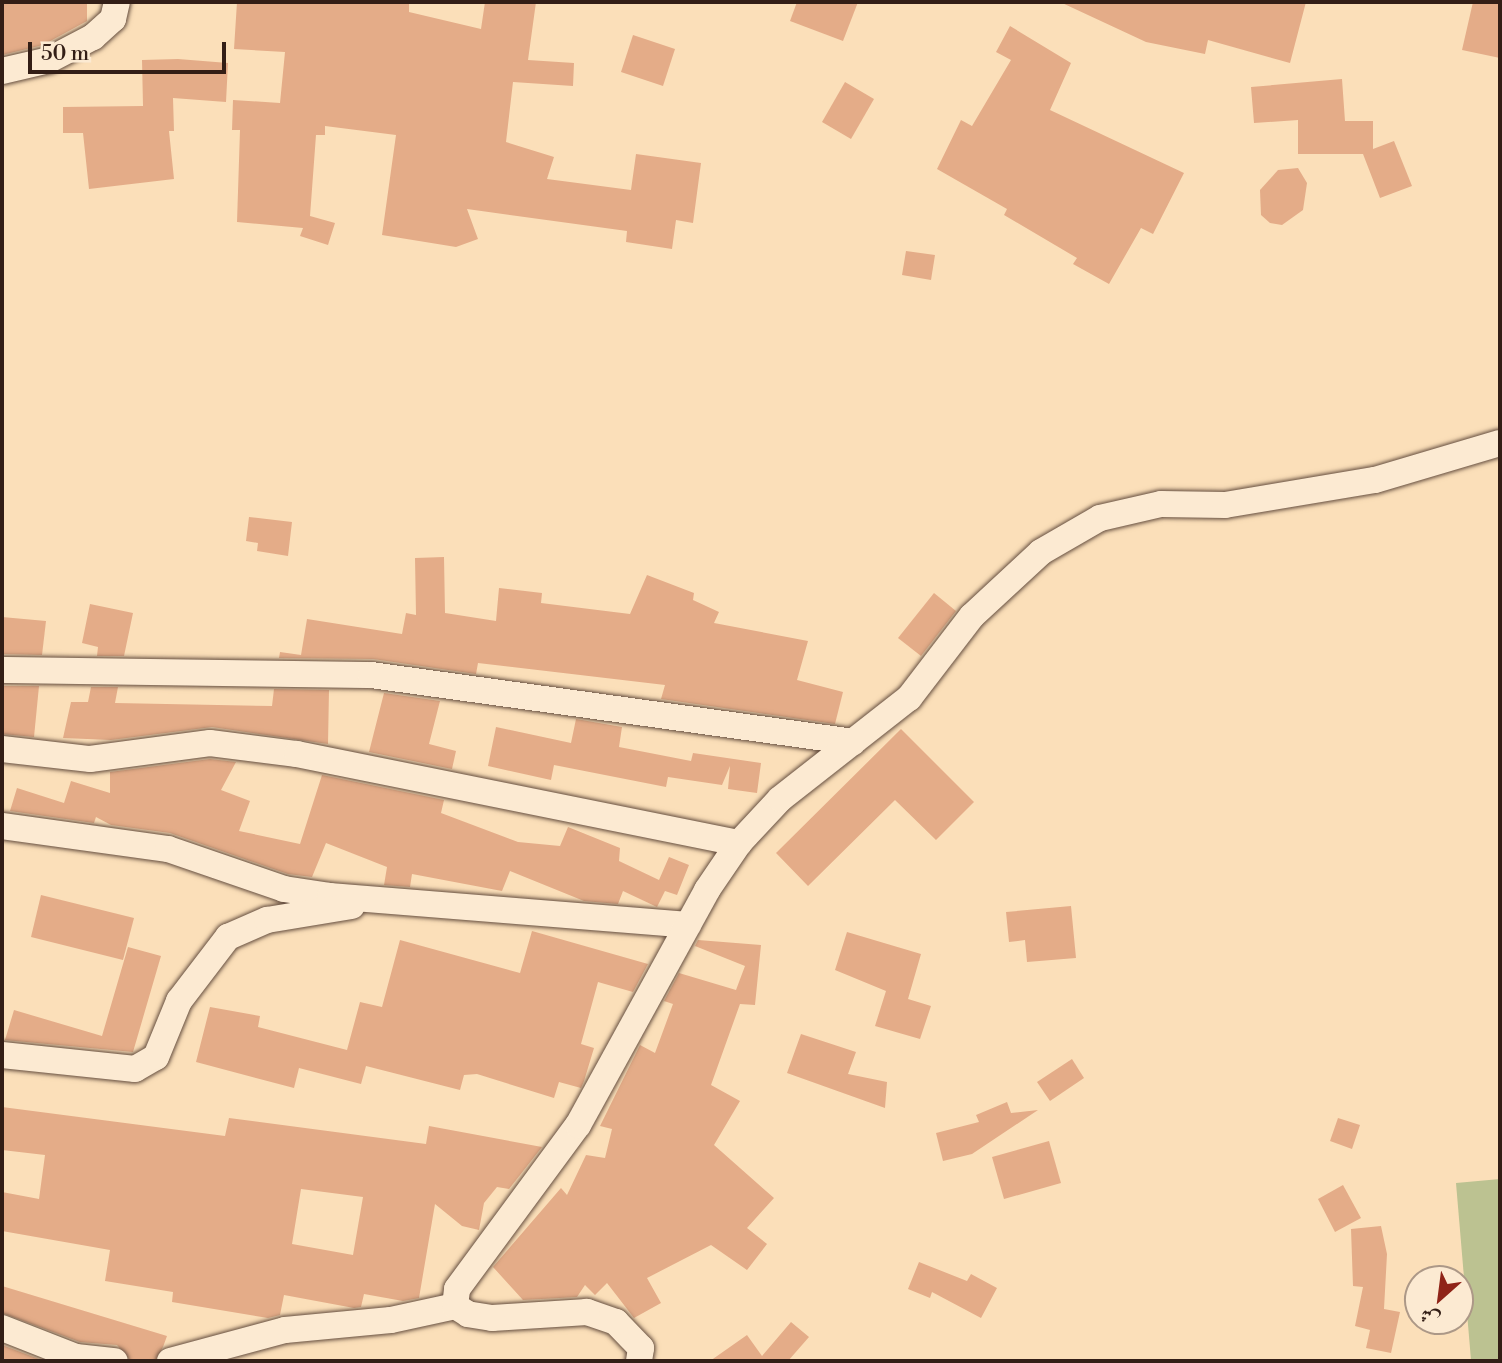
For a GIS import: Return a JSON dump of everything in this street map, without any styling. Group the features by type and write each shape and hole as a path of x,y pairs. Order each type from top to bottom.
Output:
{"street":[{"path":"2,71 49,60 93,37 113,19 117,2"},
{"path":"455,1306 457,1289 578,1125 688,925 739,843 780,799 909,698 972,617 1041,552 1100,518 1161,504 1225,505 1375,480 1500,443"},
{"path":"2,670 371,675 853,742"},
{"path":"2,749 90,759 210,743 284,752 739,843"},
{"path":"2,826 168,849 284,889 375,901 688,925"},
{"path":"2,1055 135,1069 156,1057 179,1002 228,937 267,920 375,901"},
{"path":"170,1361 285,1330 391,1320 455,1306 492,1318 587,1312 616,1322 641,1348 639,1361"},
{"path":"2,1328 76,1357 115,1361"}],"green space":[{"path":"1500,1179 1500,1359 1471,1360 1469,1335 1474,1335 1474,1265 1463,1265 1456,1183"}],"building":[{"path":"2,2 87,2 87,21 43,45 2,55"},
{"path":"237,2 409,2 409,12 481,29 485,2 536,2 528,60 574,63 573,86 513,82 506,142 554,157 547,179 631,190 636,154 701,163 693,223 676,220 672,249 626,242 627,231 467,209 478,239 456,247 382,235 396,135 325,126 325,135 316,135 310,216 335,223 328,245 300,236 303,228 237,222 240,130 232,130 233,100 280,103 285,52 234,49"},
{"path":"797,2 858,2 843,41 790,21"},
{"path":"1060,2 1306,2 1290,63 1208,40 1205,54 1146,42"},
{"path":"1473,2 1500,2 1500,58 1462,50"},
{"path":"1010,26 1071,63 1050,110 1184,173 1153,234 1141,228 1109,284 1073,264 1077,258 1004,215 1007,209 937,169 961,120 972,126 1011,60 996,52"},
{"path":"633,35 675,49 663,86 621,72"},
{"path":"178,59 228,63 226,102 173,98 174,131 169,131 174,179 89,189 83,133 63,133 63,107 143,106 142,60"},
{"path":"1342,79 1345,121 1373,121 1373,149 1394,141 1412,186 1380,198 1363,154 1298,154 1298,120 1254,123 1251,87"},
{"path":"845,82 874,99 851,139 822,122"},
{"path":"1298,168 1307,183 1303,210 1282,225 1270,223 1261,215 1260,190 1278,170"},
{"path":"906,251 935,255 931,280 902,275"},
{"path":"249,517 292,522 288,556 257,551 258,543 246,541"},
{"path":"444,557 445,613 496,621 499,588 542,593 541,603 630,614 647,575 694,593 693,600 719,612 714,623 808,641 797,680 843,692 835,724 661,699 665,685 478,663 476,674 373,659 279,658 280,652 301,655 307,619 402,634 406,613 416,615 415,558"},
{"path":"934,593 956,611 921,656 898,638"},
{"path":"90,604 133,613 124,656 97,656 98,647 82,643"},
{"path":"2,617 46,621 42,655 2,654"},
{"path":"2,686 39,686 34,737 2,734"},
{"path":"91,687 118,687 115,703 272,706 274,689 329,690 328,744 212,727 111,740 63,738 71,702 88,702"},
{"path":"384,693 440,701 429,744 456,751 452,769 369,752"},
{"path":"576,719 622,727 619,747 691,761 693,753 761,763 757,793 728,789 730,766 722,785 668,777 666,787 554,765 551,780 488,766 496,727 571,743"},
{"path":"901,729 974,802 936,840 895,800 808,886 776,853"},
{"path":"210,759 236,762 221,790 250,801 239,831 300,844 322,775 444,800 441,813 518,842 560,846 568,827 620,848 619,861 659,880 669,857 689,865 677,895 665,891 657,907 623,891 618,904 584,901 510,871 502,891 412,874 410,887 384,885 387,867 326,843 312,877 288,874 170,833 111,825 96,817 94,823 10,811 17,788 64,803 71,781 110,793 110,772"},
{"path":"41,895 134,918 123,960 31,937"},
{"path":"1071,906 1076,958 1027,962 1025,940 1009,942 1006,912"},
{"path":"532,931 648,964 633,992 598,982 581,1044 594,1048 581,1088 559,1082 554,1098 477,1074 464,1075 460,1090 366,1066 361,1084 299,1068 294,1088 196,1062 210,1007 260,1016 258,1027 347,1050 360,1002 382,1007 400,940 520,973"},
{"path":"847,932 921,954 908,999 931,1006 920,1039 875,1026 886,991 835,970"},
{"path":"698,940 761,945 755,1005 740,1004 711,1085 740,1101 714,1145 774,1198 747,1228 767,1244 747,1270 711,1245 647,1278 661,1303 634,1318 607,1283 595,1295 585,1285 577,1297 523,1300 493,1267 561,1188 567,1195 586,1155 605,1158 612,1129 600,1126 640,1045 655,1053 673,1004 664,1001 679,973 736,990 745,966 695,946"},
{"path":"128,947 161,956 133,1052 5,1040 14,1010 102,1036"},
{"path":"801,1034 856,1052 848,1074 887,1082 885,1108 787,1073"},
{"path":"1072,1059 1084,1078 1050,1101 1037,1082"},
{"path":"1007,1102 1011,1113 1038,1110 972,1154 943,1161 936,1133 979,1122 976,1115"},
{"path":"2,1107 225,1136 229,1118 426,1144 429,1126 542,1147 509,1189 497,1187 484,1203 479,1230 462,1226 435,1204 419,1298 403,1301 364,1294 361,1307 354,1308 284,1295 280,1315 268,1318 172,1302 173,1292 105,1281 110,1250 2,1231 2,1192 39,1199 45,1155 2,1150","holes":["301,1189 363,1197 353,1255 292,1244"]},
{"path":"1338,1118 1360,1125 1352,1149 1330,1141"},
{"path":"1049,1141 1061,1183 1004,1199 992,1157"},
{"path":"1343,1185 1361,1218 1335,1232 1318,1199"},
{"path":"1381,1226 1387,1254 1384,1309 1400,1312 1391,1353 1366,1348 1370,1330 1355,1326 1363,1287 1353,1286 1351,1229"},
{"path":"919,1262 967,1281 971,1274 997,1288 981,1318 932,1292 930,1298 908,1289"},
{"path":"2,1286 167,1336 155,1361 131,1361 117,1345 80,1342 2,1313"},
{"path":"791,1322 809,1337 788,1361 710,1361 747,1335 762,1356"},
{"path":"2,1345 44,1361 2,1361"}]}
